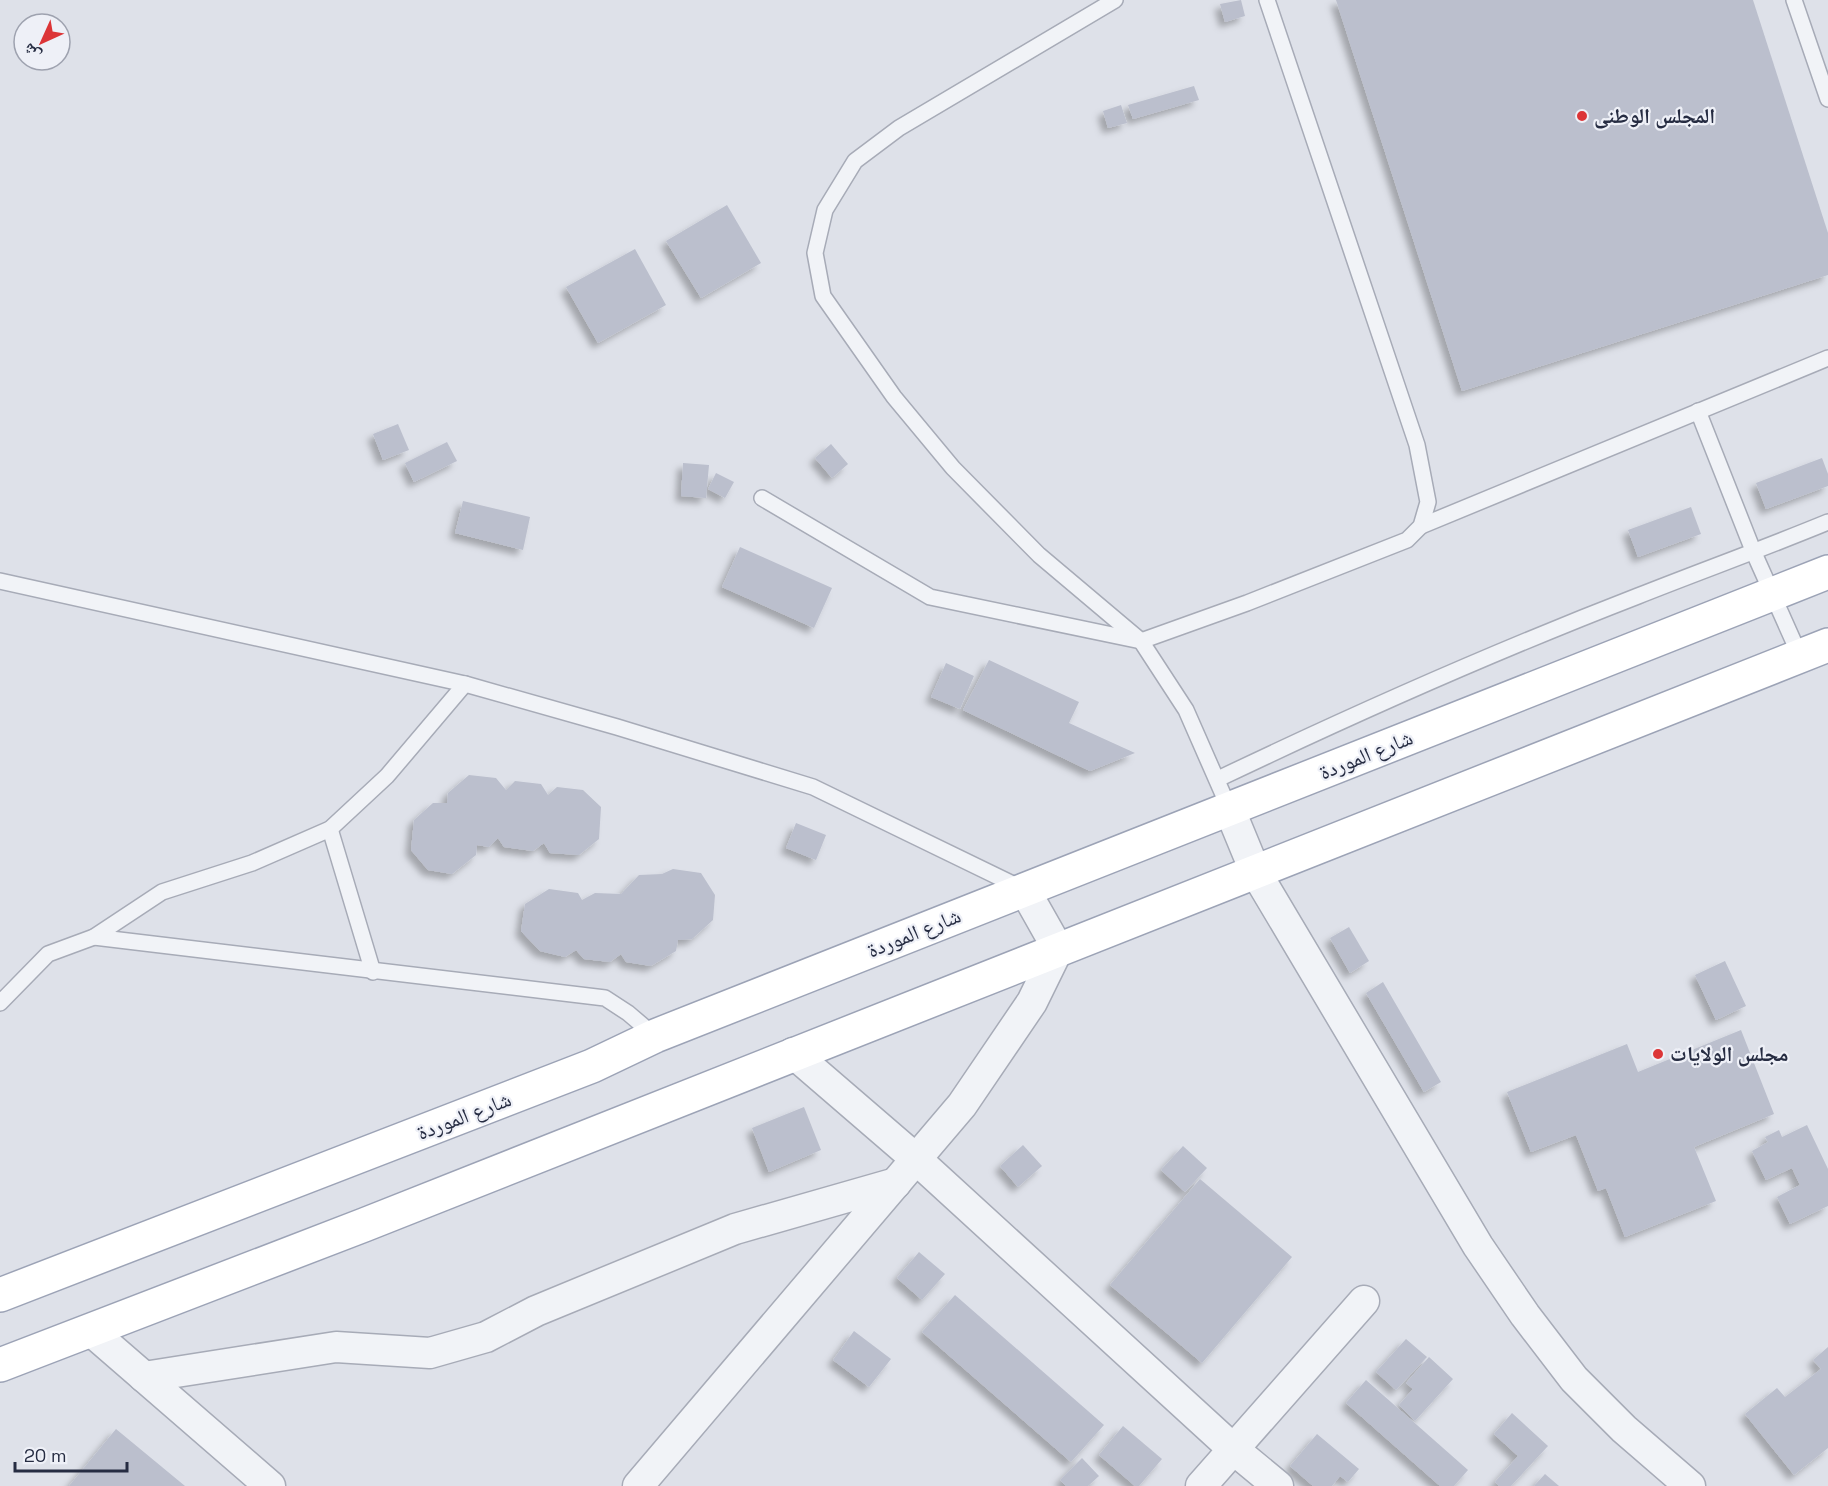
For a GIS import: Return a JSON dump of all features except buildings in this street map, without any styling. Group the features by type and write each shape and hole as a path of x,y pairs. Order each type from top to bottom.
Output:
{"main road":[{"name":"شارع الموردة","path":"0,1295 570,1074 655,1036 1024,889 1224,794 1828,572"},
{"path":"0,1365 364,1225 1814,650"}],"street":[{"path":"1224,794 1255,871 1478,1246 1525,1315 1574,1379 1624,1429 1690,1486"},
{"path":"638,1486 962,1105 1032,1002 1058,949 1024,889"},
{"path":"793,1053 916,1159 1232,1448 1278,1486"},
{"path":"144,1377 336,1347 430,1353 486,1337 536,1311 735,1229 896,1183"},
{"path":"1201,1486 1232,1448 1364,1301"},
{"path":"90,1330 270,1486"}],"lane":[{"path":"1115,0 899,128 855,161 825,210 814,253 824,296 829,305 894,397 953,468 1039,555 1141,641 1186,710 1224,794 1316,731 1408,690 1638,596 1754,553 1828,522"},
{"path":"1267,0 1417,445 1428,502 1421,526"},
{"path":"1794,0 1828,99"},
{"path":"762,498 930,597 1141,641 1247,603 1350,560 1407,540 1421,526 1828,358"},
{"path":"1698,411 1772,594 1814,650"},
{"path":"0,581 465,684 813,787 1024,889"},
{"path":"0,1003 48,954 94,938 174,887 252,863 330,829 387,776 465,684"},
{"path":"330,829 373,972"},
{"path":"94,938 605,998 628,1013 655,1036"}],"place":[{"name":"المجلس الوطنى","path":"1582,116"},
{"name":"مجلس الولايات","path":"1658,1054"}]}
